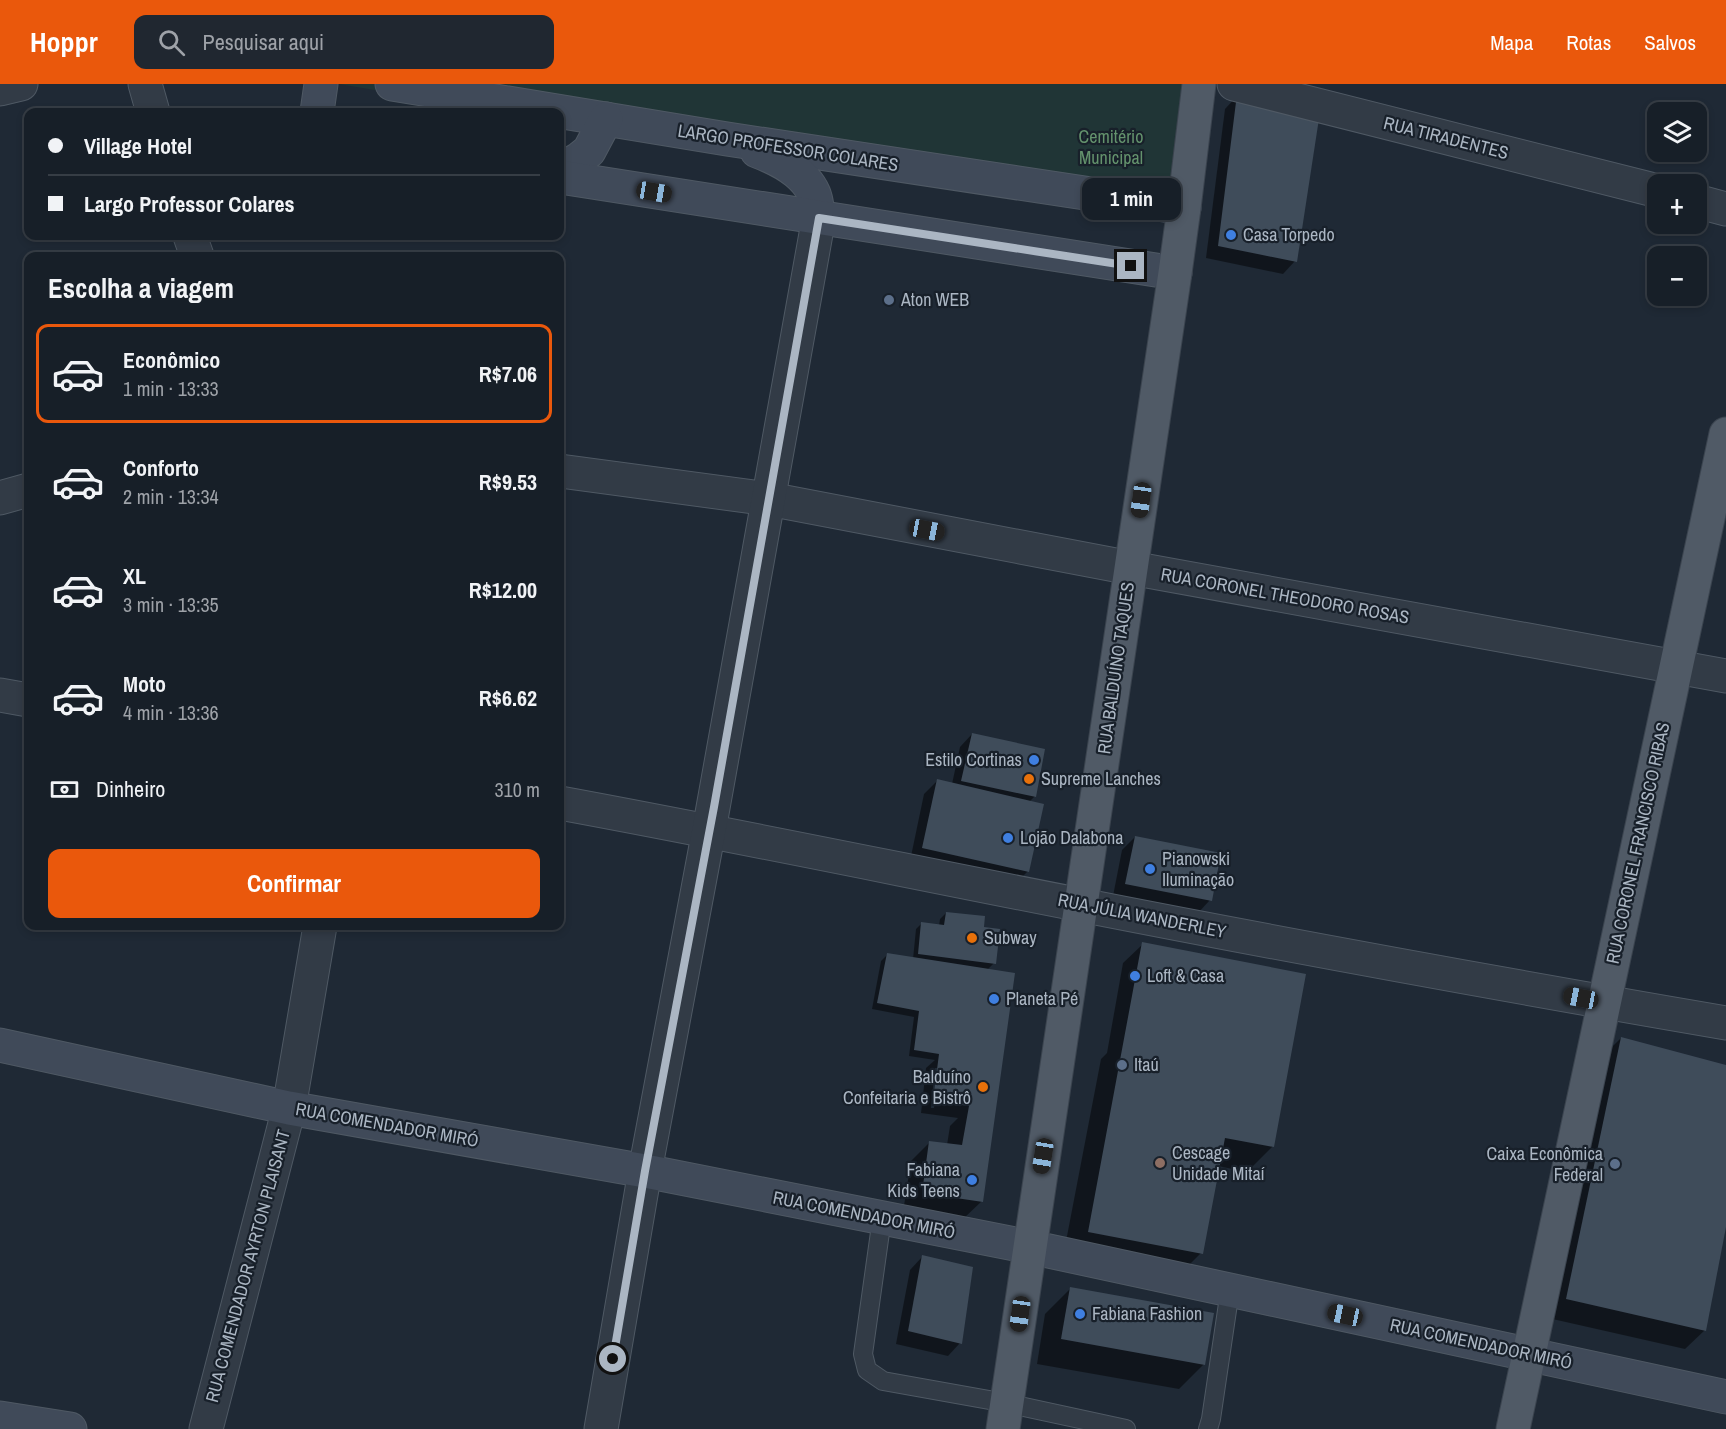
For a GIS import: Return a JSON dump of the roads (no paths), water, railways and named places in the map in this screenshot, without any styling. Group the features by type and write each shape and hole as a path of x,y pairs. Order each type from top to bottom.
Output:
{"main road":[{"path":"318,108 321,84"},
{"name":"LARGO PROFESSOR COLARES","path":"392,84 539,108"},
{"name":"RUA BALDUÍNO TAQUES","path":"1004,1416 1175,273 1198,84"},
{"name":"LARGO PROFESSOR COLARES","path":"564,112 1184,208"},
{"path":"564,168 589,151 606,119"},
{"path":"727,139 771,156 800,175 813,193 819,218"},
{"path":"564,178 1175,273"},
{"name":"RUA CORONEL FRANCISCO RIBAS","path":"1513,1429 1726,434"},
{"name":"RUA COMENDADOR MIRÓ","path":"0,1045 289,1108 645,1171 882,1218 1726,1397"},
{"path":"0,1418 70,1429"}],"street":[{"path":"0,89 21,84"},
{"path":"145,84 152,108"},
{"name":"RUA TIRADENTES","path":"1234,84 1647,188"},
{"path":"1707,204 1726,209"},
{"path":"601,1429 645,1171 819,218"},
{"name":"RUA CORONEL THEODORO ROSAS","path":"564,472 769,500 1726,676"},
{"path":"0,498 24,491"},
{"path":"0,695 24,699"},
{"name":"RUA JÚLIA WANDERLEY","path":"564,804 709,830 1081,905 1726,1023"},
{"name":"RUA COMENDADOR AYRTON PLAISANT","path":"206,1429 289,1108 319,930"}],"lane":[{"path":"882,1218 863,1354 867,1370 883,1381 1004,1416 1126,1429"},
{"path":"1208,1429 1230,1290"}],"place":[{"name":"Casa Torpedo","path":"1231,235"},
{"name":"Aton WEB","path":"889,300"},
{"name":"Estilo Cortinas","path":"1034,760"},
{"name":"Supreme Lanches","path":"1029,779"},
{"name":"Lojão Dalabona","path":"1008,838"},
{"name":"Pianowski Iluminação","path":"1150,869"},
{"name":"Subway","path":"972,938"},
{"name":"Loft & Casa","path":"1135,976"},
{"name":"Planeta Pé","path":"994,999"},
{"name":"Itaú","path":"1122,1065"},
{"name":"Balduíno Confeitaria e Bistrô","path":"983,1087"},
{"name":"Cescage Unidade Mitaí","path":"1160,1163"},
{"name":"Caixa Econômica Federal","path":"1615,1164"},
{"name":"Fabiana Kids Teens","path":"972,1180"},
{"name":"Fabiana Fashion","path":"1080,1314"}],"park label":[{"name":"Cemitério Municipal","path":"1111,147"}]}
